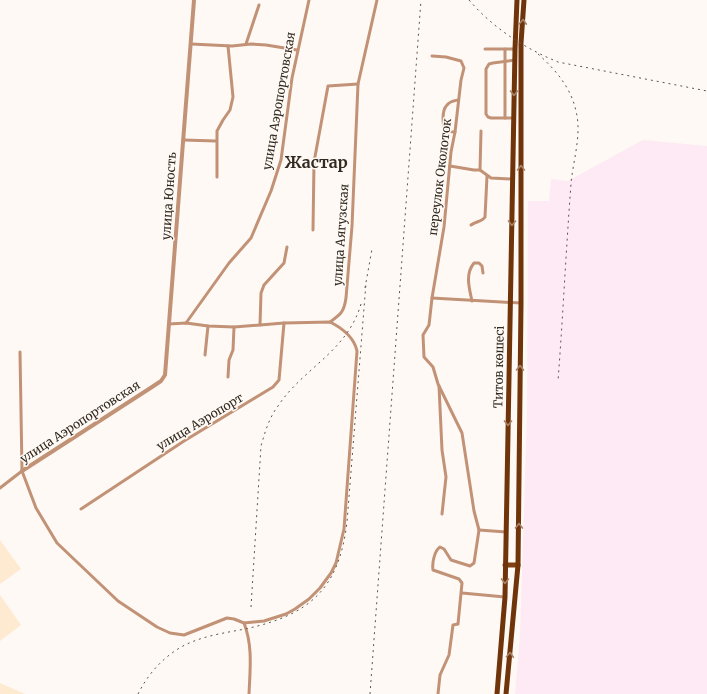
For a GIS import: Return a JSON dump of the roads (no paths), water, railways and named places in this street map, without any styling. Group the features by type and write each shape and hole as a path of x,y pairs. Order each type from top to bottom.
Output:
{"highway":[{"name":"Титов көшесі","path":"497,694 505,596 513,118 517,0"},
{"name":"Титов көшесі","path":"506,694 518,566 522,43 524,0"}],"main road":[{"path":"514,81 522,80"},
{"path":"505,565 518,566"}],"street":[{"name":"улица Юность","path":"152,387 161,381 165,375 194,0"},
{"name":"улица Аэропортовская","path":"186,323 229,262 251,238 272,191 281,160 292,78 309,0"},
{"name":"улица Аягузская","path":"330,322 340,315 344,309 346,298 352,226 358,84 377,0"},
{"path":"246,44 259,5"},
{"path":"191,44 228,46 246,44 266,45 297,50"},
{"path":"217,177 217,131 230,110 233,96 228,46"},
{"path":"485,49 515,49"},
{"path":"505,49 505,118"},
{"name":"переулок Околоток","path":"432,56 446,57 461,61 464,68 451,152 444,227 429,325 423,335 424,357 432,367 438,384"},
{"path":"513,118 491,118 486,114 486,69 489,64 515,60"},
{"path":"313,230 314,162 328,86 358,84"},
{"path":"455,132 449,132 444,126 444,114 446,106 452,101 458,100"},
{"path":"480,170 481,131"},
{"path":"183,140 216,141"},
{"path":"450,166 480,170 491,178 512,179"},
{"path":"471,225 475,222 479,222 485,217 487,176"},
{"path":"260,325 261,293 264,285 284,263 287,247"},
{"path":"472,301 468,279 474,263 480,263 483,273"},
{"path":"432,298 521,303"},
{"path":"20,352 22,471 36,508 57,543 118,601 157,627 170,633 184,635 227,618 244,623 264,622 286,614 309,599 320,588 336,564 344,529 357,351 355,342 336,325 330,322 284,323 234,327 186,323 169,324"},
{"name":"улица Аэропорт","path":"81,509 184,441 273,388 279,380 284,323"},
{"path":"205,355 208,326"},
{"path":"228,377 229,360 233,350 234,327"},
{"path":"438,384 442,450 446,477 442,514"},
{"path":"438,384 462,433 474,511 479,530 474,563 470,566 452,560 444,549 440,547 436,550 432,569 461,580 462,592 458,624 452,625 449,655 440,675 438,694"},
{"name":"улица Аэропортовская","path":"0,488 22,471 152,387"},
{"path":"479,530 506,532"},
{"path":"462,592 505,596"},
{"path":"244,623 249,640 251,659 249,694"}],"railway":[{"path":"370,694 421,0"},
{"path":"469,0 488,20 521,44 558,62 707,91"},
{"path":"538,54 551,66 567,87 574,103 578,120 578,138 571,184 558,381"},
{"path":"365,288 372,249"},
{"path":"138,694 151,673 176,650 205,637 245,629 287,616 304,607 328,582 337,565 343,545 347,522 366,283"},
{"path":"251,607 261,446 266,430 275,411 288,393 324,359 346,335 361,304"}],"district":[{"name":"Жастар","path":"316,162"}]}
